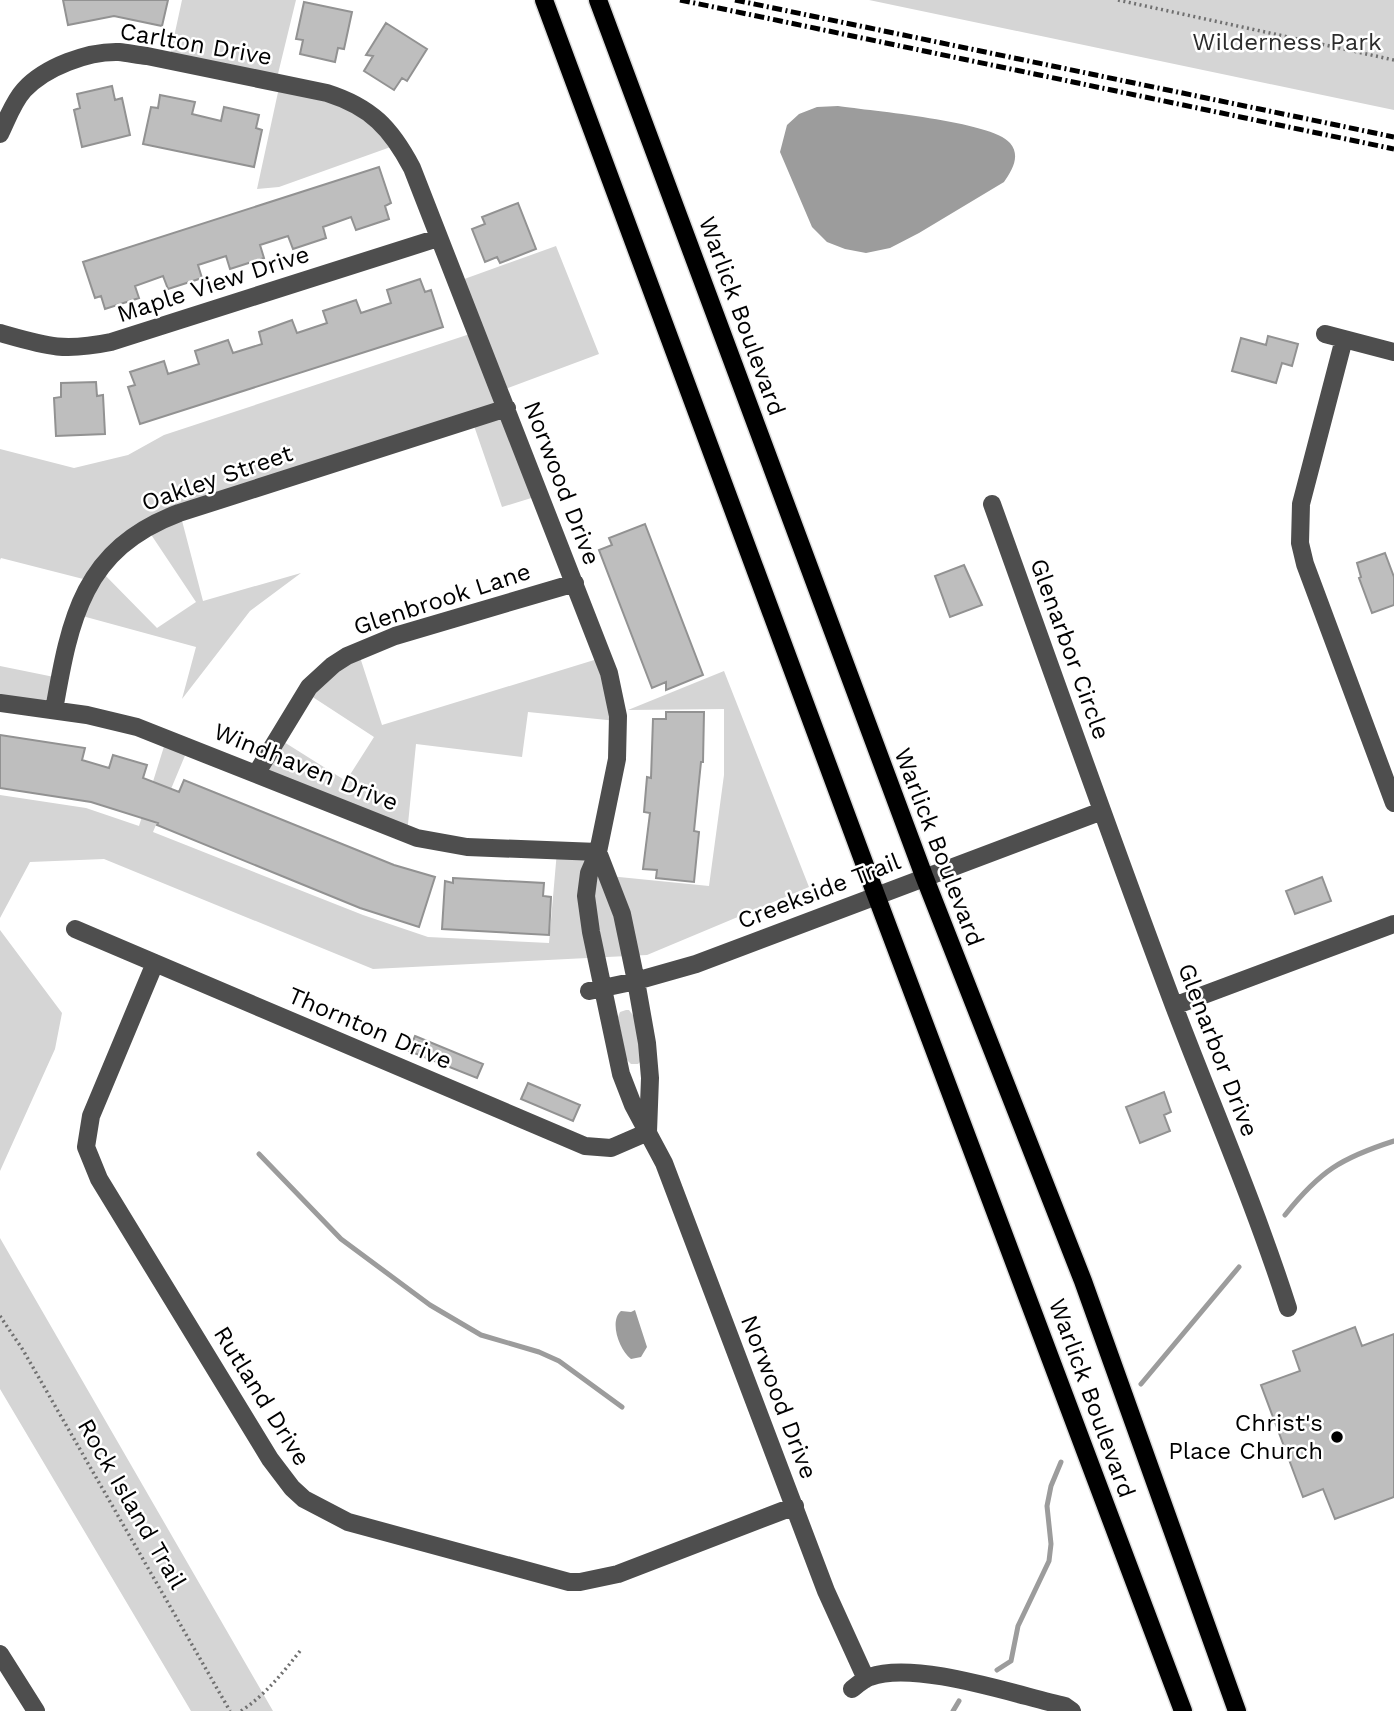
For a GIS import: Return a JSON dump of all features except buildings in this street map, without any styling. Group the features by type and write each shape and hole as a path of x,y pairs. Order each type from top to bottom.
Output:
{"main road":[{"name":"Warlick Boulevard","path":"544,0 876,895 1183,1711"},
{"name":"Warlick Boulevard","path":"598,0 923,876 1083,1281 1237,1711"}],"street":[{"name":"Carlton Drive","path":"0,134 23,91 42,76 93,55 118,52 303,88 348,100 381,121 400,144"},
{"name":"Norwood Drive","path":"400,144 412,168 507,408 609,673 618,716 617,759 598,852 589,873 586,896 597,989 621,1074 633,1105 664,1163 795,1506 859,1684 893,1672 925,1672 1065,1706 1072,1711"},
{"name":"Maple View Drive","path":"0,333 50,347 69,349 111,342 438,238"},
{"path":"1325,334 1394,352"},
{"path":"1344,339 1301,505 1300,543 1394,803"},
{"name":"Oakley Street","path":"54,710 75,614 85,591 106,559 134,534 154,522 179,513 507,408"},
{"name":"Glenarbor Circle","path":"992,504 1102,811"},
{"name":"Glenbrook Lane","path":"256,774 309,687 333,664 387,639 575,583"},
{"name":"Windhaven Drive","path":"0,703 54,710 138,727 393,829 440,843 467,847 598,852"},
{"name":"Creekside Trail","path":"597,989 696,964 923,876 1102,811"},
{"name":"Glenarbor Drive","path":"1102,811 1174,1006 1271,1254 1288,1308"},
{"name":"Norwood Drive","path":"598,852 623,917 636,981 649,1066 648,1132"},
{"path":"1174,1006 1394,924"},
{"name":"Thornton Drive","path":"75,929 584,1146 611,1148 648,1132"},
{"name":"Rutland Drive","path":"155,963 91,1116 86,1147 99,1179 270,1459 298,1494 332,1515 365,1528 569,1582 618,1574 795,1506"},
{"path":"0,1654 36,1711"}],"path":[{"path":"1118,0 1394,60"},
{"name":"Rock Island Trail","path":"0,1316 23,1350 230,1711"},
{"path":"241,1711 258,1700 272,1686 300,1651"}],"green space":[{"path":"182,0 296,0 276,82 169,60"},
{"name":"Wilderness Park","path":"869,0 1394,0 1394,110"},
{"path":"280,83 327,93 399,144 279,187 257,189"},
{"path":"556,246 599,354 500,391 541,495 502,507 472,420 180,513 203,601 301,573 250,611 182,699 196,647 75,614 91,581 1,558 0,560 0,449 74,468 128,455 164,435 476,332 456,282","holes":["146,527 196,602 157,628 99,569"]},
{"path":"358,651 382,725 604,657 617,721 528,712 522,757 416,744 407,834 256,774 276,737 346,781 374,737 305,692"},
{"path":"0,666 59,678 54,710 0,703"},
{"path":"724,671 809,887 647,955 373,969 104,859 30,862 0,918 0,795 86,808 139,826 167,737 189,746 153,832 363,915 428,937 549,943 557,851 598,852 609,876 709,886 724,775 724,709 628,710"},
{"path":"0,930 62,1013 55,1049 0,1171"},
{"path":"626,1010 635,1018 642,1060 638,1064 631,1064 626,1059 618,1017 620,1012"},
{"path":"0,1238 273,1711 191,1711 0,1389"}],"shaded area":[{"path":"838,106 930,118 999,135 1013,148 1014,163 1004,182 890,248 866,253 845,249 827,242 812,227 780,152 787,125 799,114 817,107"},
{"path":"635,1310 647,1347 641,1357 631,1359 619,1342 616,1321 621,1311"}],"waterway":[{"path":"1285,1215 1309,1187 1333,1168 1345,1160 1394,1141"},
{"path":"259,1154 341,1239 430,1305 481,1335 539,1352 559,1361 622,1407"},
{"path":"1141,1384 1239,1267"},
{"path":"997,1670 1011,1661 1018,1626 1049,1561 1051,1544 1047,1506 1051,1486 1061,1462"},
{"path":"953,1711 959,1701"}],"railway":[{"path":"680,0 1394,149"},
{"path":"735,0 1394,137"}],"place":[{"name":"Christ's Place Church","path":"1337,1437"}]}
